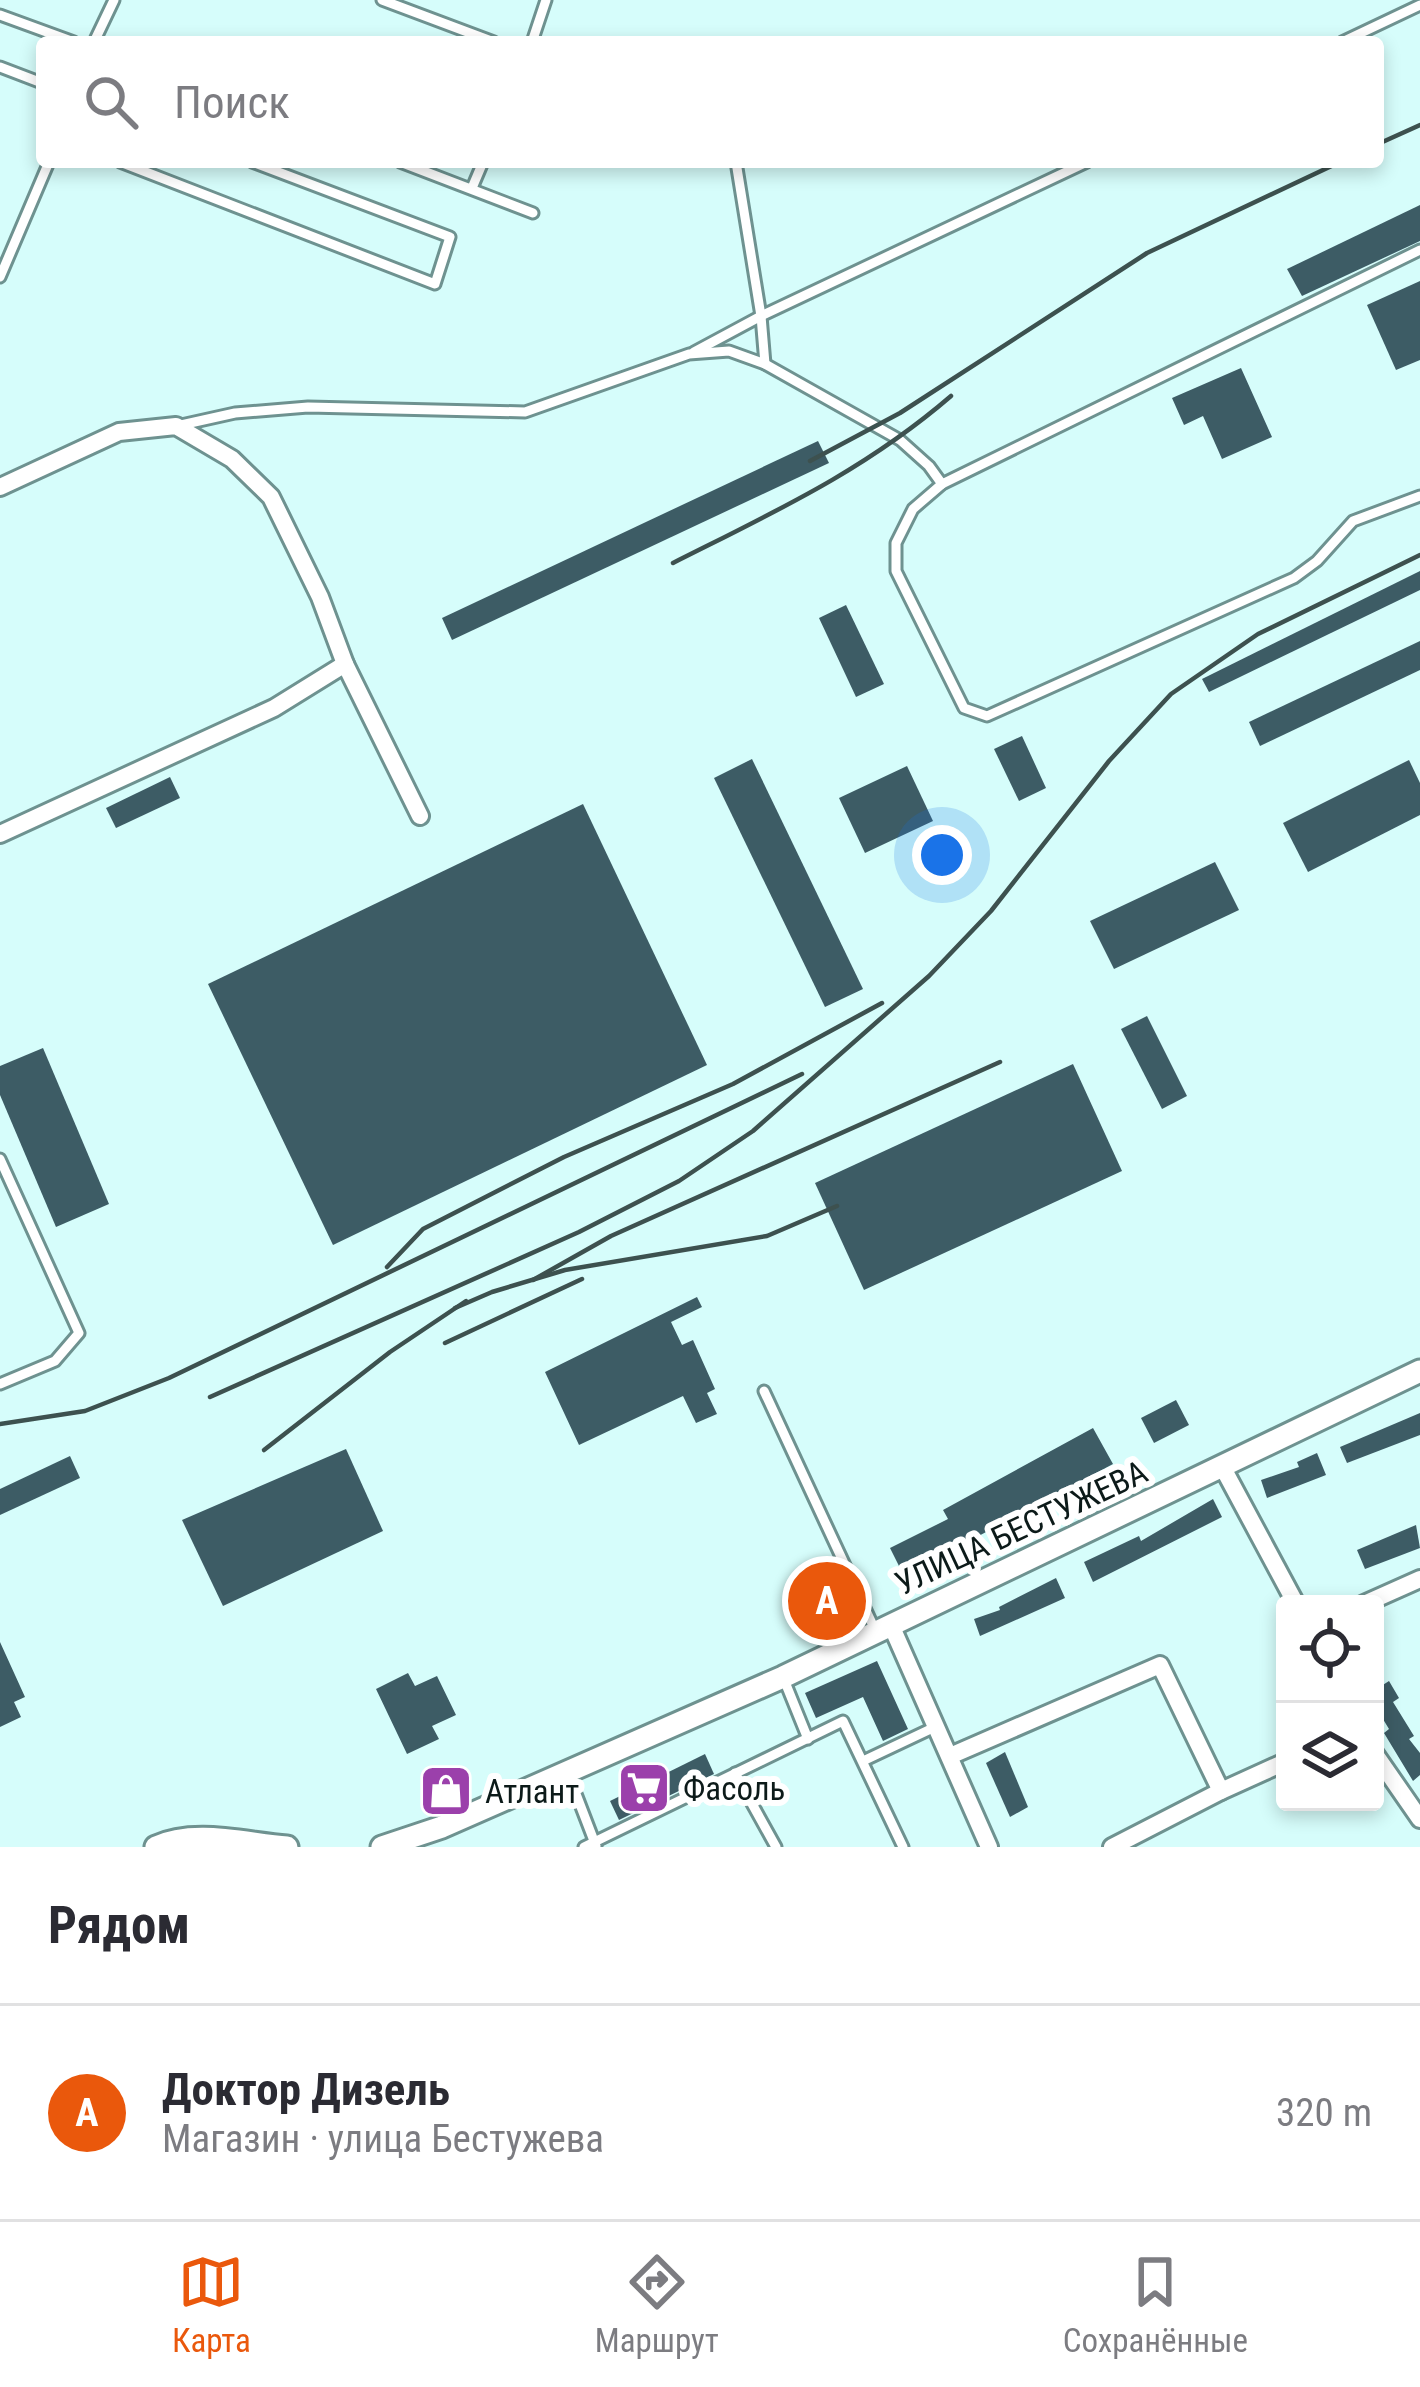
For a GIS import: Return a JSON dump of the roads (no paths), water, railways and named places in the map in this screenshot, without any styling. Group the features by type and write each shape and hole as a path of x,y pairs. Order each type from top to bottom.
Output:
{"street":[{"path":"0,487 119,432 176,426 232,458 271,497 320,597 345,664 420,816"},
{"path":"0,834 274,708 345,664"},
{"name":"УЛИЦА БЕСТУЖЕВА","path":"387,1846 442,1827 783,1677 1420,1371"},
{"path":"1222,1468 1291,1595"},
{"path":"1384,1595 1420,1579"},
{"path":"884,1628 950,1756 989,1847"},
{"path":"950,1756 1160,1665 1221,1791"},
{"path":"1112,1847 1276,1766"},
{"path":"1384,1767 1420,1819"},
{"path":"156,1847 170,1840 202,1838 287,1847"}],"lane":[{"path":"97,36 114,0"},
{"path":"382,0 478,36"},
{"path":"534,36 546,0"},
{"path":"1355,36 1420,5"},
{"path":"0,15 58,36"},
{"path":"0,67 36,81"},
{"path":"0,278 6,248 47,168"},
{"path":"135,168 435,284 450,237 267,168"},
{"path":"417,168 532,212"},
{"path":"472,188 480,168"},
{"path":"737,168 765,364"},
{"path":"176,426 235,413 308,407 525,412 689,355 761,316 1074,168"},
{"path":"1420,250 942,484 913,509 896,544 896,571 964,708 987,716 1294,578 1317,561 1353,521 1420,496"},
{"path":"689,355 729,351 765,364 900,440 942,484"},
{"path":"0,1160 5,1181 79,1333 55,1361 0,1384"},
{"path":"764,1391 884,1628"},
{"path":"783,1677 808,1739"},
{"path":"568,1773 591,1845 843,1721 903,1847"},
{"path":"862,1761 934,1727"},
{"path":"735,1773 776,1847"}],"railway":[{"path":"1384,141 1420,125"},
{"path":"810,461 900,413 1147,253 1327,168"},
{"path":"673,563 851,468 951,396"},
{"path":"210,1397 579,1232 679,1181 753,1131 929,976 991,911 1109,761 1171,694 1258,634 1420,555"},
{"path":"387,1267 423,1229 564,1157 733,1084 882,1003"},
{"path":"533,1280 611,1236 1000,1062"},
{"path":"0,1424 85,1411 169,1378 802,1074"},
{"path":"455,1308 565,1270 767,1236 837,1206"},
{"path":"445,1343 582,1279"},
{"path":"264,1450 390,1352 466,1301"}],"place":[{"name":"Доктор Дизель","path":"827,1601"},
{"name":"Фасоль","path":"644,1788"},
{"name":"Атлант","path":"446,1791"}]}
